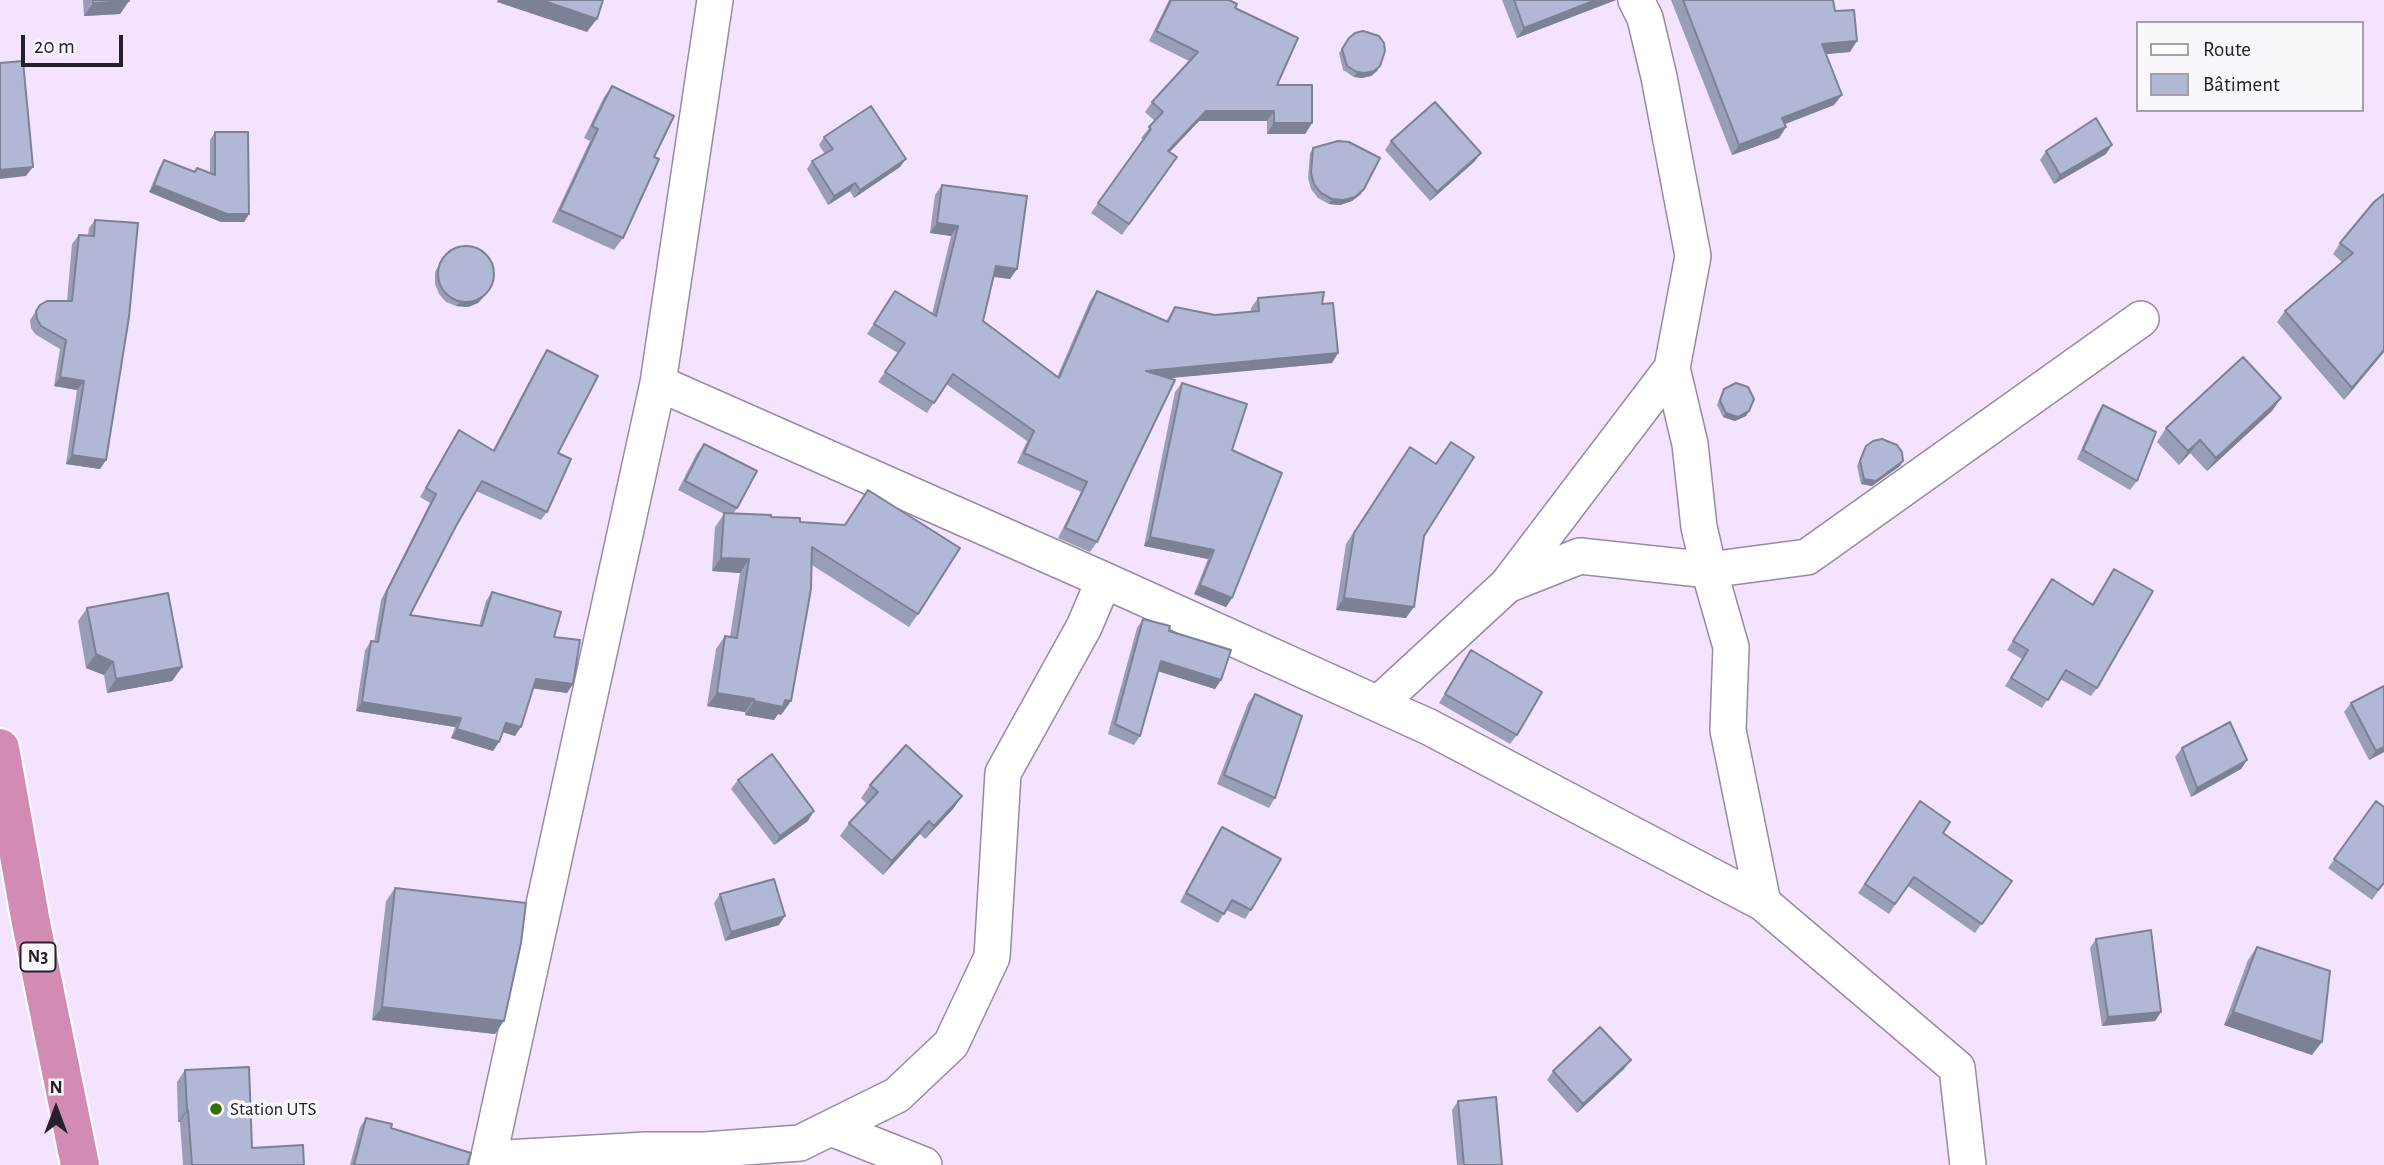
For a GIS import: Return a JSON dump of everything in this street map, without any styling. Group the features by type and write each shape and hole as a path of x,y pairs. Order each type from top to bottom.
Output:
{"highway":[{"name":"N3","path":"0,748 31,923 80,1165"}],"street":[{"path":"715,0 658,383 488,1162 646,1150 705,1150 800,1143 897,1095 951,1044 992,957 1003,773 1065,663 1104,580"},
{"path":"1636,0 1645,18 1659,77 1693,256 1672,368 1690,444 1699,527 1731,647 1728,730 1763,904"},
{"path":"1507,585 1580,556 1709,570 1807,557 2141,318"},
{"path":"1378,704 1507,585 1672,368"},
{"path":"658,383 1429,727 1763,904 1957,1068 1968,1165"},
{"path":"831,1128 924,1165"}],"building":[{"path":"93,0 129,0 129,1 93,3"},
{"path":"541,0 603,0 597,19"},
{"path":"1171,0 1229,0 1237,4 1235,8 1298,38 1277,85 1312,85 1312,123 1274,123 1274,111 1206,111 1168,151 1177,157 1129,224 1098,203 1151,129 1149,127 1163,112 1152,102 1198,52 1156,31"},
{"path":"1514,0 1596,0 1524,28"},
{"path":"1683,0 1833,0 1835,11 1854,10 1857,41 1822,44 1842,95 1782,118 1786,127 1739,145"},
{"path":"1363,31 1379,36 1385,51 1380,66 1365,73 1347,66 1342,49 1349,38"},
{"path":"23,61 33,167 0,170 0,63"},
{"path":"612,86 674,116 654,157 659,159 623,238 560,210 598,129 592,126"},
{"path":"1435,102 1481,153 1437,192 1391,141"},
{"path":"871,106 906,159 860,190 855,183 834,196 812,161 833,149 824,137"},
{"path":"2096,118 2112,145 2060,175 2046,151"},
{"path":"215,132 248,132 249,214 227,214 154,185 164,160 195,172 197,168 215,175"},
{"path":"1338,141 1349,142 1380,158 1364,189 1355,197 1344,200 1332,199 1321,193 1314,184 1311,173 1313,148"},
{"path":"942,185 1027,196 1017,269 996,266 983,321 1059,378 1097,291 1168,322 1175,307 1215,315 1259,311 1258,298 1324,292 1322,304 1333,303 1338,353 1146,371 1175,380 1097,542 1065,528 1087,482 1024,453 1034,431 953,374 934,403 885,372 905,343 874,324 895,291 936,316 958,226 937,223"},
{"path":"2384,194 2384,350 2352,388 2285,311 2353,253 2340,243"},
{"path":"95,220 138,223 129,317 106,460 72,455 84,381 60,377 66,340 41,326 36,311 47,301 72,301 79,235 94,236"},
{"path":"466,246 477,248 486,254 492,263 492,285 486,294 477,300 466,302 455,300 446,294 440,285 438,274 440,263 446,254 455,248"},
{"path":"547,350 598,376 558,453 571,459 547,512 482,481 410,615 482,626 492,592 561,612 554,637 580,640 573,684 536,679 521,727 506,723 499,742 457,729 461,718 362,702 371,641 378,642 387,591 436,494 426,488 459,430 494,451"},
{"path":"2243,357 2281,398 2216,458 2200,440 2188,451 2166,428"},
{"path":"1182,383 1247,404 1232,450 1282,473 1232,598 1200,585 1214,550 1150,537"},
{"path":"1736,383 1748,387 1754,399 1749,411 1738,417 1726,413 1720,401 1724,389"},
{"path":"2103,405 2156,432 2137,481 2083,450"},
{"path":"1882,439 1897,445 1902,452 1903,461 1876,481 1864,479 1860,461 1866,446"},
{"path":"1451,442 1474,457 1424,536 1414,607 1344,598 1354,533 1410,447 1436,464"},
{"path":"704,444 757,471 737,508 685,481"},
{"path":"868,490 960,548 918,614 812,547 811,589 791,701 785,700 783,707 717,693 725,636 737,638 749,559 721,558 724,513 771,515 800,518 800,522 845,525"},
{"path":"2114,569 2153,591 2097,688 2066,670 2048,700 2011,678 2028,650 2013,641 2052,579 2093,605"},
{"path":"168,593 182,667 116,679 113,662 96,654 87,608"},
{"path":"1143,619 1170,626 1169,631 1231,650 1221,680 1161,661 1140,736 1115,724"},
{"path":"1471,650 1542,692 1517,735 1445,694"},
{"path":"2384,686 2384,747 2376,751 2351,703"},
{"path":"1255,694 1302,716 1275,798 1224,775"},
{"path":"2230,722 2247,760 2197,788 2182,748"},
{"path":"906,745 962,796 934,826 929,821 892,861 849,823 878,792 870,785"},
{"path":"772,754 814,811 780,836 738,780"},
{"path":"1920,801 1950,822 1943,833 2012,881 1982,924 1914,877 1895,904 1865,884"},
{"path":"2376,801 2384,807 2384,883 2378,890 2334,859"},
{"path":"1222,827 1281,859 1251,910 1232,900 1224,914 1186,893"},
{"path":"774,879 785,916 731,932 720,894"},
{"path":"395,888 526,903 521,943 504,1021 382,1007"},
{"path":"2151,930 2161,1012 2108,1017 2096,939"},
{"path":"2257,947 2330,971 2322,1042 2233,1012"},
{"path":"1600,1027 1631,1060 1583,1104 1553,1071"},
{"path":"249,1067 252,1148 303,1145 304,1165 192,1165 185,1070"},
{"path":"1496,1097 1502,1165 1464,1165 1458,1101"},
{"path":"366,1118 392,1124 391,1128 471,1153 467,1165 354,1165"}],"place":[{"name":"Station UTS","path":"216,1109"}]}
